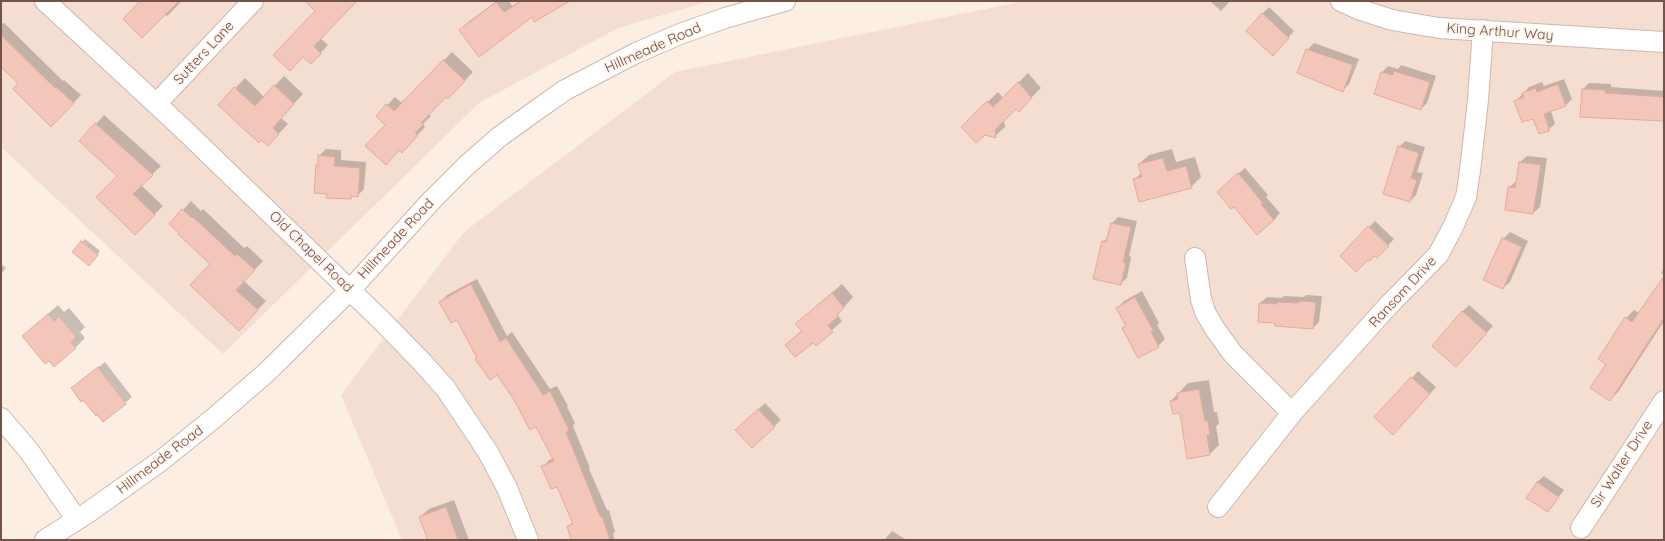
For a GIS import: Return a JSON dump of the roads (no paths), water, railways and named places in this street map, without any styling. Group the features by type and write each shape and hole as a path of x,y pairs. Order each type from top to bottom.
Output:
{"street":[{"name":"Old Chapel Road","path":"45,1 156,104 350,290 422,362 446,389 488,452 507,488 528,540"},
{"name":"Sutters Lane","path":"156,104 253,1"},
{"name":"Hillmeade Road","path":"45,540 127,486 214,418 267,372 350,290 432,200 466,166 499,137 565,90 623,59 680,34 725,18 785,1"},
{"name":"King Arthur Way","path":"1341,1 1358,9 1392,20 1439,28 1664,42"},
{"name":"Ransom Drive","path":"1218,506 1292,413 1387,307 1438,255 1453,227 1466,197 1478,100 1483,30"},
{"path":"1195,258 1200,299 1205,312 1215,329 1233,354 1292,413"},
{"name":"Sir Walter Drive","path":"1581,528 1664,401"},
{"path":"1,418 29,451 77,520"}]}
